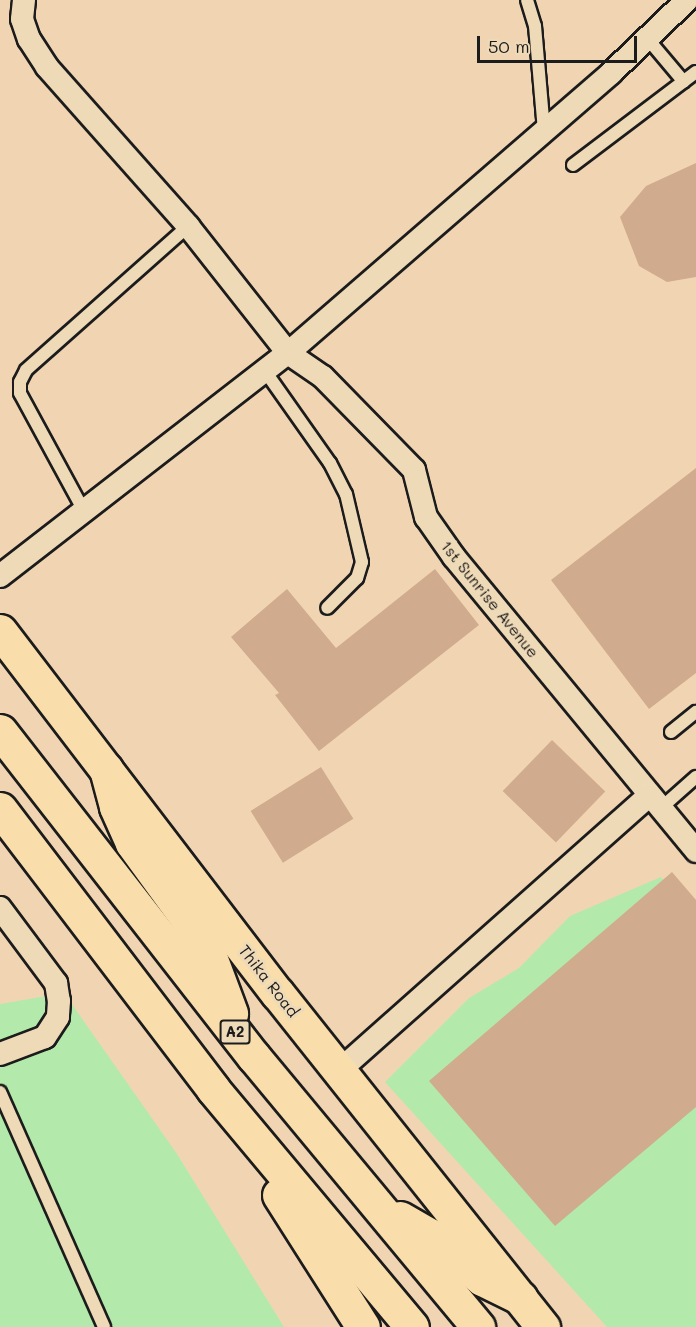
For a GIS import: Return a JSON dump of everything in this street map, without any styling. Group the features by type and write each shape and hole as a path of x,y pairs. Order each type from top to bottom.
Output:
{"main road":[{"name":"Thika Road","path":"0,631 340,1070 543,1327"},
{"name":"A2","path":"0,731 241,1040 478,1327"},
{"path":"106,769 116,807 132,843 206,943 241,1040"},
{"path":"0,809 213,1089 412,1327"},
{"path":"213,1089 363,1327"},
{"path":"378,1206 429,1235 482,1279 521,1298"}],"street":[{"name":"1st Sunrise Avenue","path":"24,0 22,19 29,39 47,67 188,226 288,353 323,377 414,470 426,517 454,557 696,850"},
{"path":"0,576 288,353 544,131 687,0"},
{"path":"340,1070 656,801"},
{"path":"0,908 56,983 59,1001 58,1017 45,1037 0,1054"}],"lane":[{"path":"527,0 535,26 544,131"},
{"path":"647,38 684,82"},
{"path":"573,165 696,72"},
{"path":"84,511 20,393 20,382 26,370 188,226"},
{"path":"265,371 330,464 346,494 362,562 357,578 327,608"},
{"path":"671,732 696,712"},
{"path":"656,801 696,777"},
{"path":"0,1092 104,1327"}],"green space":[{"path":"661,877 696,920 696,1327 607,1327 385,1082 469,998 519,968 570,916"},
{"path":"64,993 177,1154 284,1327 0,1327 0,1004"}],"building":[{"path":"696,163 696,277 667,282 639,266 620,217 646,186"},
{"path":"696,468 696,673 649,709 551,580"},
{"path":"435,569 479,625 319,751 275,695 279,693 231,637 287,589 336,648"},
{"path":"552,740 605,791 556,842 503,791"},
{"path":"321,767 353,819 283,863 251,811"},
{"path":"672,872 696,900 696,1107 555,1226 429,1081"}]}
